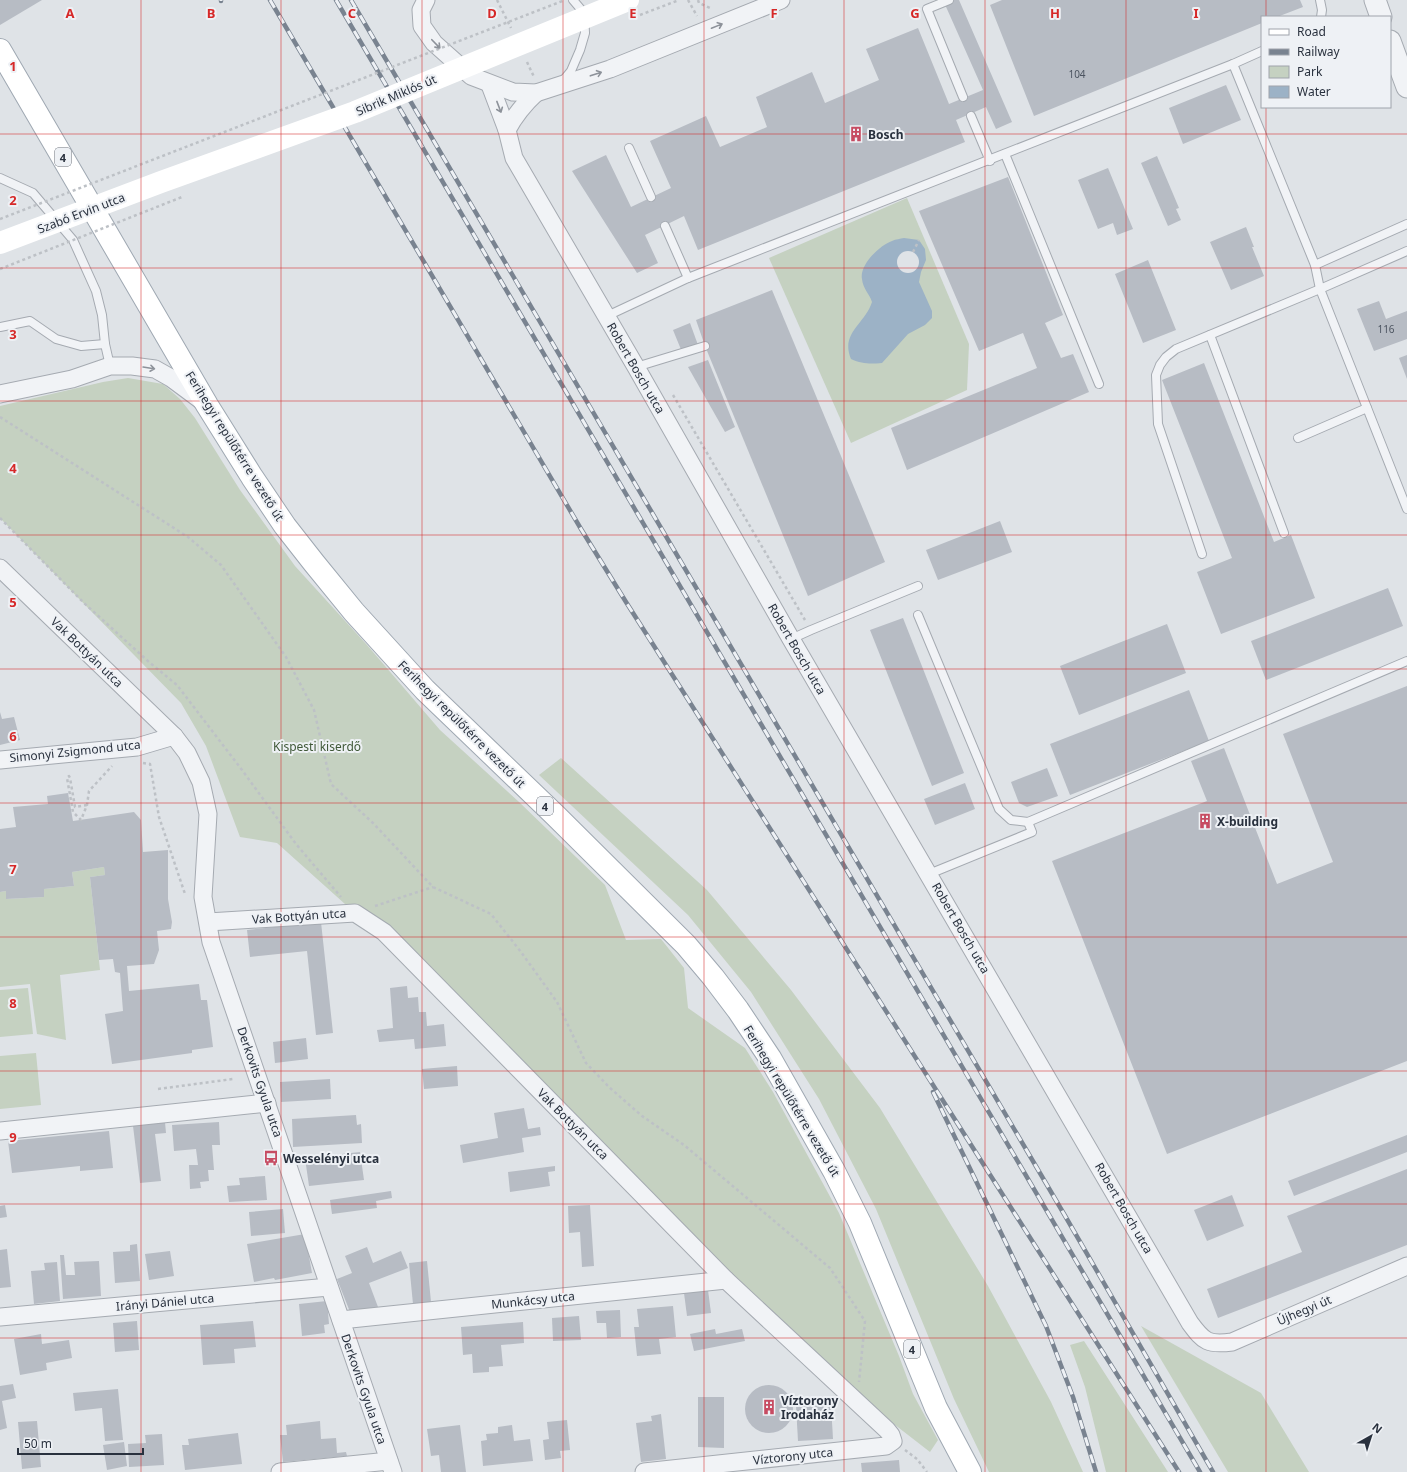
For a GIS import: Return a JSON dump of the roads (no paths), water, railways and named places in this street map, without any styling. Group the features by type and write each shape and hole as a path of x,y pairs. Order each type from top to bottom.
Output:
{"main road":[{"name":"Sibrik Miklós út","path":"161,182 355,112 628,0"},
{"name":"Ferihegyi repülőtérre vezető út","path":"0,50 207,405 285,526 354,612 425,690 662,920 686,945 738,1010 770,1058 834,1171 860,1223 936,1408 970,1472"},
{"name":"Szabó Ervin utca","path":"0,243 161,182"}],"street":[{"path":"423,5 422,26 434,43 471,76 513,92 541,93 610,69 781,0"},
{"path":"1391,44 1407,86"},
{"name":"Robert Bosch utca","path":"490,84 507,130 514,158 607,316 791,639 1190,1323 1200,1337"},
{"path":"507,130 521,107 536,93"},
{"path":"0,394 72,379 110,366 132,366 155,369 171,378 207,405"},
{"name":"Vak Bottyán utca","path":"0,568 174,736"},
{"name":"Simonyi Zsigmond utca","path":"0,760 137,746 174,736"},
{"name":"Derkovits Gyula utca","path":"174,736 187,754 201,782 208,814 203,897 212,942 391,1466"},
{"name":"Vak Bottyán utca","path":"208,922 355,913 384,932 726,1280 887,1430 892,1440"},
{"path":"0,1131 267,1103"},
{"name":"Újhegyi út","path":"1200,1337 1216,1344 1232,1342 1407,1266"},
{"name":"Munkácsy utca","path":"340,1320 726,1280"},
{"name":"Irányi Dániel utca","path":"0,1317 329,1287"},
{"name":"Víztorony utca","path":"644,1472 886,1446 892,1440"},
{"path":"280,1472 391,1466"}],"lane":[{"path":"559,86 571,71 585,33 584,13 572,0"},
{"path":"949,0 927,9 963,97"},
{"path":"1320,0 1322,10 1321,16"},
{"path":"607,316 688,278 990,161 1261,51"},
{"path":"1233,64 1315,265 1320,289 1407,509"},
{"path":"971,116 990,161"},
{"path":"628,148 651,197"},
{"path":"1005,154 1099,384"},
{"path":"0,178 34,193 73,240 96,291 102,315 110,366"},
{"path":"1315,265 1407,224"},
{"path":"665,226 688,278"},
{"path":"1202,554 1158,424 1156,374 1160,365 1166,357 1176,349 1407,251"},
{"path":"0,327 30,321 56,339 81,346 106,344"},
{"path":"1210,335 1284,533"},
{"path":"636,367 705,346"},
{"path":"1298,438 1367,408"},
{"path":"791,639 918,586"},
{"path":"918,614 999,809 1011,820 1028,822 1407,661"},
{"path":"929,874 1032,832 1028,822"}],"water":[{"path":"904,238 919,240 925,249 926,260 919,282 932,311 932,318 925,325 908,334 882,363 866,363 851,359 848,350 851,335 869,310 872,302 862,279 864,268 871,256 876,251 887,243"}],"railway":[{"path":"270,0 581,529 626,602 1179,1472"},
{"path":"336,0 1200,1472"},
{"path":"351,0 1064,1214 1213,1472"},
{"path":"933,1092 1046,1326 1073,1397 1096,1472"}],"place":[{"name":"Bosch","path":"856,134"},
{"name":"X-building","path":"1205,821"},
{"name":"Wesselényi utca","path":"271,1158"},
{"name":"Víztorony Irodaház","path":"769,1407"}],"park label":[{"name":"Kispesti kiserdő","path":"317,746"}]}
